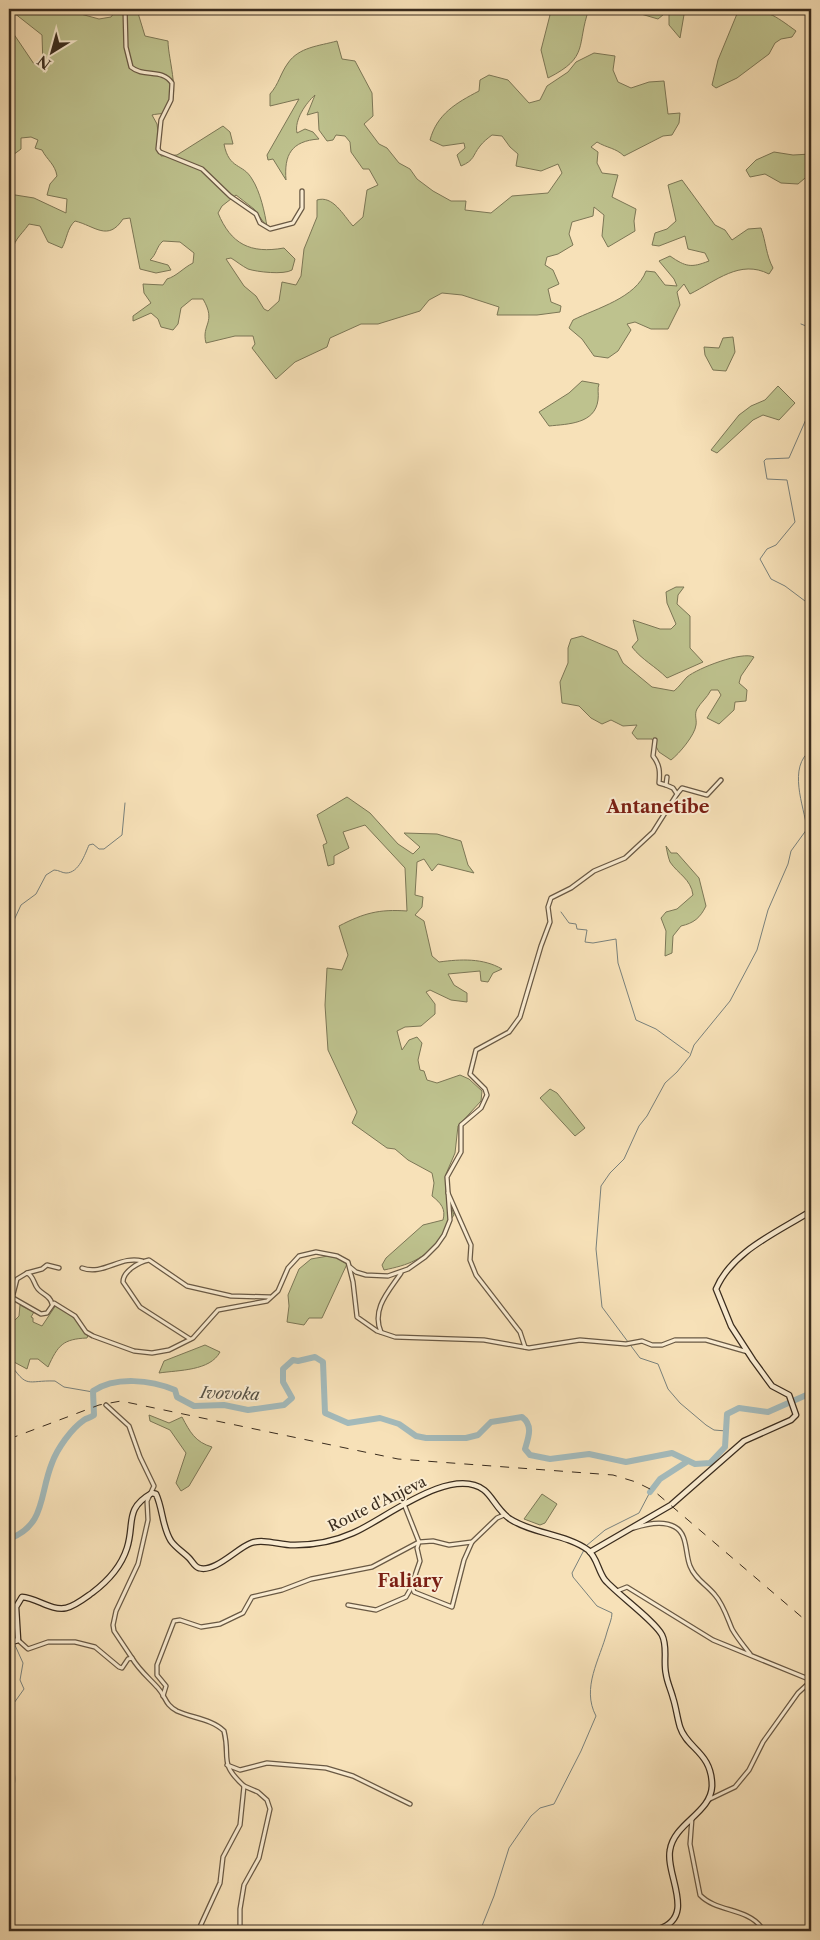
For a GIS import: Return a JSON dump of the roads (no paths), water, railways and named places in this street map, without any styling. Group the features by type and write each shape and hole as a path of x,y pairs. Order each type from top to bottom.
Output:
{"street":[{"path":"125,9 126,47 131,67 145,73 162,74 172,83 171,100 161,120 158,149 160,152 202,169 230,196 256,214 260,223 270,229 287,227 293,224 302,208 302,191"},
{"path":"655,740 653,756 659,765 658,770 661,774 659,783 673,788 677,794"},
{"path":"666,785 667,777"},
{"path":"52,1304 58,1305 75,1316 86,1332 93,1336 134,1351 152,1353 169,1350 190,1339 218,1310 260,1304 273,1296 288,1268 298,1256 316,1252 338,1256 356,1272 373,1277 388,1276 401,1272 425,1258 444,1236 450,1220 446,1188 450,1170 461,1152 461,1125 486,1101 486,1089 470,1074 476,1050 509,1032 520,1017 550,922 548,907 551,898 571,888 594,871 624,858 653,832 682,788 707,795 721,780"},
{"path":"446,1188 471,1245 470,1260 476,1275 520,1332 525,1347"},
{"path":"710,1799 712,1784 705,1760 680,1729 665,1672 665,1648 661,1633 603,1576 590,1551 602,1547 622,1532 671,1505 744,1441 774,1428 796,1415 789,1395 772,1386 731,1326 716,1289 722,1276 740,1256 811,1211"},
{"path":"82,1268 97,1270 133,1259 153,1262 187,1286 231,1296 248,1295 266,1298 273,1296"},
{"path":"142,1261 123,1278 130,1294 140,1308 190,1339"},
{"path":"9,1310 17,1279 20,1275 42,1269 47,1265 59,1268"},
{"path":"350,1266 357,1317 382,1333 395,1337 484,1340 529,1348 580,1340 626,1344 642,1340 652,1345 675,1340 706,1340 748,1352"},
{"path":"382,1333 378,1324 378,1309 401,1272"},
{"path":"13,1298 40,1314 47,1313 52,1304 50,1297 40,1291 31,1275 27,1273"},
{"path":"106,1405 129,1426 140,1457 154,1486 147,1501 148,1520 138,1564 116,1611 113,1625 114,1631 143,1674 160,1690 166,1704 178,1712 214,1724 224,1731 227,1764 233,1776 244,1786 258,1792 267,1800 270,1809 259,1858 244,1885 240,1909 240,1931"},
{"name":"Route d'Anjeva","path":"152,1493 156,1494 159,1500 165,1528 172,1542 188,1557 196,1568 201,1569 222,1562 236,1551 253,1542 294,1546 328,1542 359,1530 404,1504 435,1490 470,1484 485,1490 498,1510 521,1524 590,1551"},
{"path":"17,1641 16,1607 22,1597 32,1597 57,1608 67,1608 81,1601 109,1579 128,1546 130,1520 134,1507 152,1493"},
{"path":"348,1605 376,1610 406,1597 420,1561 417,1548 419,1542 404,1504"},
{"path":"412,1585 414,1592 420,1596 452,1607 464,1560 472,1542 497,1518 505,1514"},
{"path":"622,1532 657,1523 675,1526 683,1535 689,1565 697,1579 715,1595 724,1608 733,1630 750,1655"},
{"path":"163,1697 166,1686 157,1675 157,1665 174,1621 180,1620 201,1627 220,1624 243,1612 252,1597 282,1590 311,1579 372,1567 419,1542 434,1541 449,1545 472,1542"},
{"path":"596,1561 602,1547"},
{"path":"617,1591 627,1588 714,1640 811,1681 798,1693 763,1742 749,1770 735,1787 710,1799 673,1838 670,1862 678,1896 677,1914 670,1922 658,1929 639,1931"},
{"path":"9,1643 17,1641 28,1648 57,1641 95,1647 122,1668 132,1658"},
{"path":"227,1764 240,1770 267,1764 326,1768 353,1776 410,1804"},
{"path":"198,1931 220,1883 223,1857 240,1825 244,1786"},
{"path":"692,1818 690,1844 700,1895 713,1906 748,1917 761,1926"}],"waterway":[{"path":"801,324 811,328"},
{"path":"811,405 807,410 807,417 789,458 766,459 764,461 767,479 787,480 795,522 776,545 767,549 760,559 771,579 785,586 805,601 811,595"},
{"path":"726,1431 714,1430 680,1403 668,1389 658,1364 640,1358 602,1307 596,1249 601,1186 610,1173 624,1159 639,1126 647,1116 665,1083 690,1056 694,1045 730,1001 757,950 768,910 788,864 791,851 807,829 798,776 804,757 811,750"},
{"path":"9,931 21,905 36,894 46,875 54,870 65,873 75,870 89,845 93,844 99,849 104,849 122,835 125,803"},
{"path":"561,912 569,923 576,924 577,929 587,930 585,942 593,943 616,939 618,963 636,1020 656,1029 689,1053"},
{"name":"Ivovoka","path":"9,1539 21,1533 35,1517 40,1508 52,1463 65,1440 79,1424 94,1415 93,1391 112,1383 123,1381 145,1382 175,1390 177,1397 194,1406 224,1405 248,1410 284,1405 292,1398 283,1382 283,1369 293,1360 298,1361 315,1357 323,1362 325,1413 348,1423 380,1418 399,1424 416,1436 426,1438 466,1438 478,1435 491,1422 522,1417 529,1427 525,1449 530,1455 550,1459 589,1454 626,1462 672,1453 695,1464 710,1463 725,1447 727,1414 739,1408 768,1412 811,1393"},
{"path":"9,1362 20,1377 28,1382 55,1381 64,1387 93,1392"},
{"path":"650,1492 660,1479 688,1461"},
{"path":"586,1546 605,1530 639,1513 650,1492"},
{"path":"480,1931 494,1896 509,1848 531,1816 540,1808 554,1804 581,1751 596,1716 590,1695 591,1684 612,1613 597,1606 573,1577 572,1573 584,1550"},
{"path":"9,1625 12,1639"},
{"path":"9,1710 24,1689 20,1680 23,1663 14,1643"},
{"path":"9,1735 12,1740 9,1749"},
{"path":"9,1752 15,1780 9,1797"}],"railway":[{"path":"9,1439 99,1405 121,1401 398,1459 613,1475 636,1482 654,1491 811,1625"}],"district":[{"name":"Antanetibe","path":"658,807"},
{"name":"Faliary","path":"410,1581"}]}
